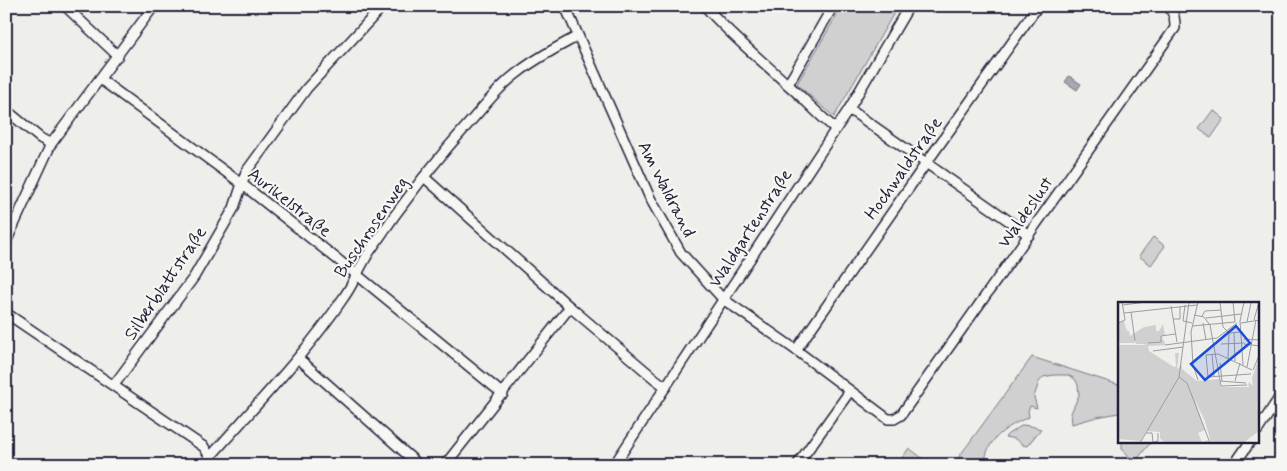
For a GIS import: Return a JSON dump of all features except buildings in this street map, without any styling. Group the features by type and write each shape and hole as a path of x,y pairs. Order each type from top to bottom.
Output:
{"street":[{"path":"65,6 118,56"},
{"path":"6,242 51,144 154,6"},
{"name":"Silberblattstraße","path":"114,385 194,277 234,208 246,172 307,88 383,6"},
{"name":"Am Waldrand","path":"565,6 650,198 681,253 723,299 888,418"},
{"path":"705,6 737,40 836,129"},
{"path":"788,84 833,6"},
{"name":"Waldgartenstraße","path":"614,465 849,109 909,6"},
{"name":"Hochwaldstraße","path":"796,350 1038,6"},
{"name":"Waldeslust","path":"888,418 894,419 901,415 1175,28 1175,20 1171,9"},
{"name":"Buschrosenweg","path":"210,461 298,358 346,295 368,253 424,176 468,123 498,90 518,72 578,36"},
{"name":"Aurikelstraße","path":"100,79 242,184 503,394"},
{"path":"849,109 1029,235"},
{"path":"6,110 40,138 51,144"},
{"path":"424,176 570,307 655,380 666,387"},
{"path":"445,465 570,307"},
{"path":"6,313 204,447 210,461"},
{"path":"298,358 419,465"},
{"path":"797,465 850,391"},
{"path":"1260,427 1281,395"},
{"path":"1234,465 1249,444"}],"shaded area":[{"path":"842,6 898,6 834,117 797,84"},
{"path":"1069,76 1081,84 1077,90 1065,82"},
{"path":"1213,110 1224,119 1211,138 1199,129"},
{"path":"1153,237 1165,246 1151,265 1139,256"},
{"path":"1032,357 1118,385 1118,413 1072,424 1071,413 1079,395 1075,379 1068,375 1043,377 1039,382 1034,397 1037,408 1030,406 1028,411 1029,417 1006,429 993,441 986,456 985,465 953,465"},
{"path":"1023,425 1041,429 1027,446 1015,439 1005,437 1008,434"},
{"path":"1122,444 1149,444 1135,462 1122,449"},
{"path":"909,448 931,465 897,465"}]}
